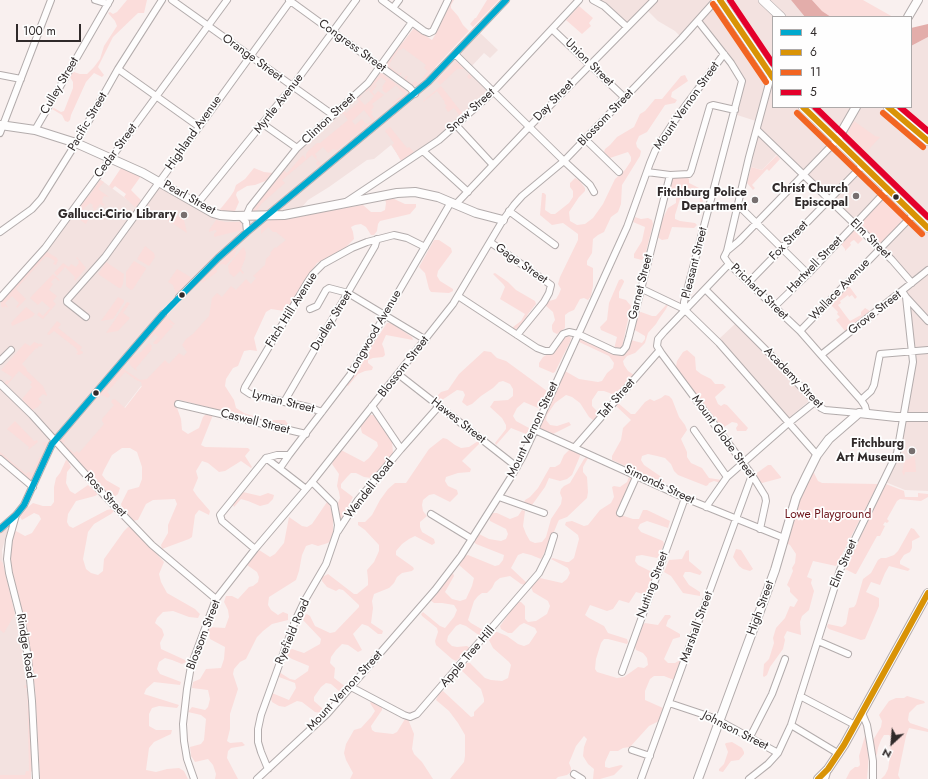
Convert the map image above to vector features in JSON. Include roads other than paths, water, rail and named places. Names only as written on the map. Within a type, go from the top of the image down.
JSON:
[{"type":"highway","points":[[720,0],[772,77]]},
{"type":"highway","points":[[763,0],[780,16]]},
{"type":"highway","points":[[804,108],[928,228]]},
{"type":"highway","points":[[889,108],[928,141]]},
{"type":"main road","points":[[910,14],[918,0]]},
{"type":"main road","points":[[837,140],[855,108]]},
{"type":"main road","name":"Pearl Street","points":[[1,127],[35,130],[76,143],[160,182],[213,213],[220,215],[266,216],[292,214],[346,202],[408,192],[429,194],[476,213],[503,220]]},
{"type":"main road","name":"Academy Street","points":[[863,413],[925,418]]},
{"type":"main road","name":"High Street","points":[[698,779],[775,570],[800,488],[815,453],[829,439],[863,413]]},
{"type":"main road","points":[[818,779],[828,769],[839,754],[928,594]]},
{"type":"street","points":[[1,127],[51,0]]},
{"type":"street","points":[[99,0],[109,2]]},
{"type":"street","name":"Pacific Street","points":[[0,232],[32,210],[51,185],[118,69],[162,0]]},
{"type":"street","name":"Orange Street","points":[[172,0],[332,115]]},
{"type":"street","name":"Cedar Street","points":[[0,298],[45,248],[227,0]]},
{"type":"street","name":"Congress Street","points":[[290,0],[410,88],[414,94]]},
{"type":"street","name":"Highland Avenue","points":[[86,317],[67,301],[105,257],[290,0]]},
{"type":"street","name":"Myrtle Avenue","points":[[198,204],[292,87],[356,0]]},
{"type":"street","points":[[382,0],[424,31],[429,33],[433,31],[448,0]]},
{"type":"street","points":[[393,8],[399,0]]},
{"type":"street","points":[[179,297],[218,258],[247,232],[433,77],[506,0]]},
{"type":"street","name":"Snow Street","points":[[346,202],[439,140],[493,92],[580,0]]},
{"type":"street","points":[[593,0],[604,6],[627,27]]},
{"type":"street","name":"Day Street","points":[[454,203],[468,192],[590,64],[654,0]]},
{"type":"street","name":"Blossom Street","points":[[194,779],[187,759],[184,741],[183,724],[187,689],[191,666],[216,599],[426,340],[458,296],[509,211],[522,196],[564,161],[585,140],[698,21],[716,0]]},
{"type":"street","name":"Culley Street","points":[[35,130],[109,2]]},
{"type":"street","name":"Pleasant Street","points":[[698,21],[742,78],[742,84],[684,302],[684,309],[716,341],[815,453]]},
{"type":"street","name":"Clinton Street","points":[[243,216],[297,148],[364,87],[412,22]]},
{"type":"street","name":"Union Street","points":[[552,29],[625,98]]},
{"type":"street","points":[[456,54],[564,161],[590,184],[594,192]]},
{"type":"street","name":"Mount Vernon Street","points":[[257,779],[327,714],[451,571],[472,539],[517,467],[535,430],[546,402],[627,227],[650,163],[666,133],[724,54]]},
{"type":"street","points":[[118,69],[198,126]]},
{"type":"street","points":[[0,76],[21,79]]},
{"type":"street","name":"Prichard Street","points":[[772,77],[749,157],[728,251],[724,257],[729,264],[800,331],[821,354],[861,400],[865,406],[863,413]]},
{"type":"street","points":[[647,172],[670,175],[686,174],[690,172],[710,106],[713,105],[735,110]]},
{"type":"street","points":[[263,124],[297,148]]},
{"type":"street","points":[[456,125],[494,165]]},
{"type":"street","name":"Elm Street","points":[[757,130],[880,248],[912,283]]},
{"type":"street","points":[[585,140],[619,172]]},
{"type":"street","points":[[728,251],[837,140]]},
{"type":"street","points":[[423,151],[468,192]]},
{"type":"street","name":"Fox Street","points":[[749,282],[862,165]]},
{"type":"street","name":"Garnet Street","points":[[578,334],[614,351],[623,351],[629,337],[640,288],[670,175]]},
{"type":"street","name":"Hartwell Street","points":[[774,307],[808,274],[888,189]]},
{"type":"street","points":[[287,199],[285,204],[286,210],[292,214]]},
{"type":"street","name":"Longwood Avenue","points":[[280,468],[350,375],[425,247],[454,203]]},
{"type":"street","points":[[738,205],[808,274]]},
{"type":"street","points":[[509,211],[555,245]]},
{"type":"street","name":"Wallace Avenue","points":[[800,331],[914,214]]},
{"type":"street","points":[[243,216],[246,222],[247,232]]},
{"type":"street","name":"Fitch Hill Avenue","points":[[244,390],[313,274],[323,264],[352,248],[377,239],[394,235],[407,238],[425,247]]},
{"type":"street","name":"Dudley Street","points":[[284,402],[375,246],[377,239]]},
{"type":"street","name":"Gage Street","points":[[490,242],[552,287],[544,302],[517,335]]},
{"type":"street","points":[[659,351],[657,346],[658,338],[684,309],[729,264]]},
{"type":"street","name":"Grove Street","points":[[821,354],[928,270]]},
{"type":"street","points":[[310,309],[317,306],[326,290],[329,288],[348,293],[426,340]]},
{"type":"street","points":[[640,288],[684,309]]},
{"type":"street","name":"Academy Street","points":[[705,289],[774,358],[815,402],[825,410],[863,413]]},
{"type":"street","name":"Elm Street","points":[[748,779],[765,767],[778,753],[791,725],[840,570],[897,453],[913,362],[906,297],[902,291]]},
{"type":"street","points":[[458,296],[537,348],[551,351],[564,334],[569,332],[578,334]]},
{"type":"street","points":[[906,297],[928,322]]},
{"type":"street","points":[[0,529],[16,515],[24,505],[50,448],[55,441],[163,314]]},
{"type":"street","points":[[0,361],[11,350]]},
{"type":"street","points":[[861,400],[871,391],[874,385],[880,354],[928,350]]},
{"type":"street","name":"Taft Street","points":[[575,447],[659,351]]},
{"type":"street","name":"Mount Globe Street","points":[[659,351],[752,475],[765,496],[766,501],[760,530]]},
{"type":"street","name":"Hawes Street","points":[[398,374],[517,467]]},
{"type":"street","name":"Ross Street","points":[[0,384],[18,401],[152,545],[216,599]]},
{"type":"street","name":"Lyman Street","points":[[244,390],[250,394],[308,407],[322,412]]},
{"type":"street","points":[[706,507],[727,477],[815,402]]},
{"type":"street","name":"Caswell Street","points":[[178,404],[306,434]]},
{"type":"street","name":"Wendell Road","points":[[337,532],[358,500],[402,449],[372,406]]},
{"type":"street","points":[[402,449],[439,406]]},
{"type":"street","name":"Simonds Street","points":[[535,430],[685,498],[760,530],[784,538]]},
{"type":"street","points":[[694,430],[727,477]]},
{"type":"street","points":[[255,549],[222,521],[220,515],[266,458],[271,456],[289,455]]},
{"type":"street","points":[[266,458],[306,489]]},
{"type":"street","points":[[0,459],[33,487]]},
{"type":"street","points":[[620,513],[637,475]]},
{"type":"street","name":"Marshall Street","points":[[641,779],[752,475]]},
{"type":"street","name":"Ryefield Road","points":[[268,769],[260,752],[258,742],[258,729],[261,715],[297,616],[326,564],[337,532],[338,525],[334,504],[312,482]]},
{"type":"street","points":[[499,497],[544,513]]},
{"type":"street","name":"Nutting Street","points":[[622,672],[685,498]]},
{"type":"street","points":[[430,514],[472,539]]},
{"type":"street","name":"Rindge Road","points":[[16,515],[9,540],[7,559],[9,573],[23,628],[28,658],[36,779]]},
{"type":"street","name":"Apple Tree Hill","points":[[351,687],[404,715],[410,716],[417,714],[539,573],[548,556],[554,536]]},
{"type":"street","points":[[818,641],[848,654]]},
{"type":"street","points":[[750,737],[772,694],[785,659]]},
{"type":"street","points":[[800,696],[855,725]]},
{"type":"street","name":"Johnson Street","points":[[669,702],[719,721],[778,753]]},
{"type":"street","points":[[862,713],[867,725],[870,742],[873,761],[873,779]]},
{"type":"street","points":[[791,725],[839,754]]},
{"type":"street","points":[[632,750],[650,756]]},
{"type":"street","points":[[825,779],[828,769]]},
{"type":"street","points":[[574,774],[582,779]]},
{"type":"tunnel","points":[[163,314],[179,297]]},
{"type":"place","name":"Christ Church Episcopal","points":[[856,196]]},
{"type":"place","name":"Fitchburg Police Department","points":[[755,200]]},
{"type":"place","name":"Gallucci-Cirio Library","points":[[184,215]]},
{"type":"place","name":"Fitchburg Art Museum","points":[[912,451]]},
{"type":"park label","name":"Lowe Playground","points":[[828,515]]}]
